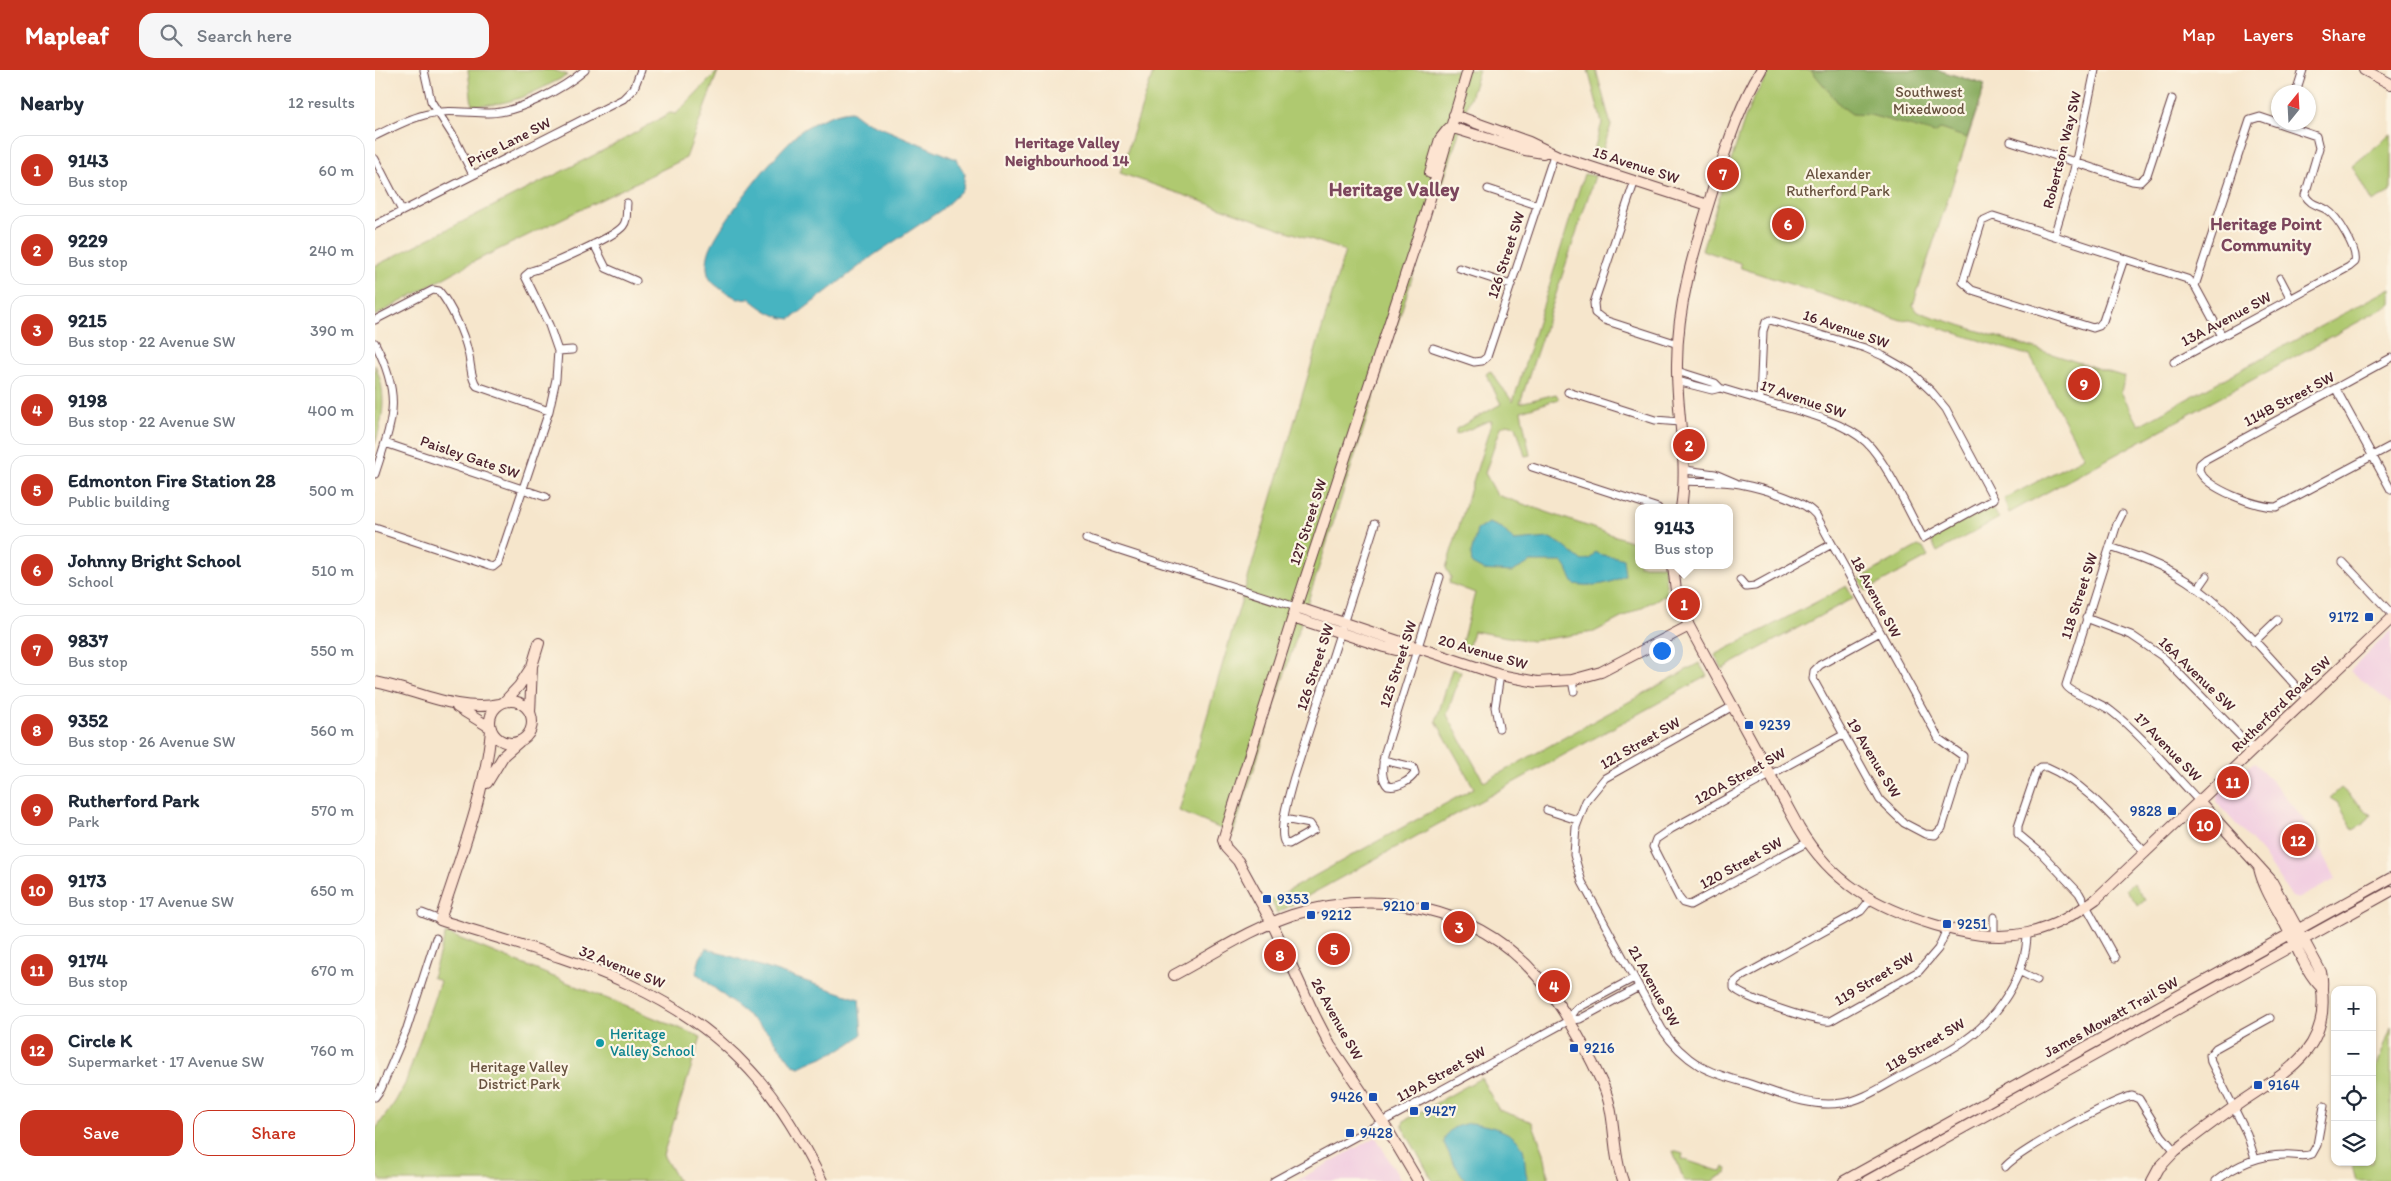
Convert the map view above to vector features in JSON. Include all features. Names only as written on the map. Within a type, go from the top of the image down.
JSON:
[{"type":"street","points":[[424,70],[428,93],[437,112],[455,139],[473,175]]},
{"type":"street","points":[[375,136],[408,120],[437,112],[491,113],[515,109],[565,83],[585,70]]},
{"type":"street","name":"Price Lane SW","points":[[375,224],[627,97],[637,82],[641,70]]},
{"type":"street","name":"127 Street SW","points":[[1223,840],[1294,612],[1425,215],[1424,198],[1437,147],[1450,127],[1469,70]]},
{"type":"street","points":[[1682,504],[1685,470],[1677,376],[1678,344],[1688,275],[1708,205],[1739,112],[1761,70]]},
{"type":"street","name":"Robertson Way SW","points":[[2054,236],[2076,162],[2095,70]]},
{"type":"street","points":[[2298,85],[2303,70]]},
{"type":"street","points":[[2364,70],[2391,84]]},
{"type":"street","points":[[2011,141],[2132,181],[2143,181],[2148,171],[2171,99]]},
{"type":"street","name":"15 Avenue SW","points":[[1454,115],[1529,142],[1554,154],[1708,205]]},
{"type":"street","points":[[2195,286],[2247,125],[2252,118],[2260,117],[2271,120]]},
{"type":"street","name":"15 Avenue SW","points":[[1450,127],[1525,150],[1554,154]]},
{"type":"street","name":"13A Avenue SW","points":[[2174,362],[2349,267],[2356,260],[2354,251],[2336,218],[2327,210],[2310,202],[2305,195],[2319,148],[2318,138],[2302,130]]},
{"type":"street","name":"126 Street SW","points":[[1433,348],[1481,362],[1488,353],[1554,154]]},
{"type":"street","points":[[375,159],[401,211]]},
{"type":"street","points":[[1635,180],[1594,310],[1600,318],[1678,344]]},
{"type":"street","points":[[1488,189],[1537,205]]},
{"type":"street","points":[[375,528],[493,567],[498,563],[549,411],[556,379],[558,351],[549,324],[525,276],[531,271],[594,244],[622,228],[626,220],[627,203]]},
{"type":"street","points":[[2124,259],[2103,322],[2096,328],[2088,328],[1971,290],[1965,286],[1964,275],[1983,219],[1993,216],[2183,278],[2195,286],[2222,336]]},
{"type":"street","points":[[594,244],[606,268],[635,280]]},
{"type":"street","points":[[1459,268],[1511,285]]},
{"type":"street","name":"13A Avenue SW","points":[[2279,278],[2291,299]]},
{"type":"street","points":[[375,320],[433,290],[439,291],[460,329],[472,366],[473,382],[477,386],[549,411]]},
{"type":"street","name":"16 Avenue SW","points":[[1760,400],[1762,340],[1766,322],[1777,320],[1865,348],[1911,372],[1932,392],[1945,409],[1994,500],[1923,538]]},
{"type":"street","points":[[375,343],[388,370],[393,389],[394,409],[375,474]]},
{"type":"street","points":[[558,351],[572,350]]},
{"type":"street","name":"114B Street SW","points":[[2373,456],[2282,506],[2269,507],[2216,488],[2200,473],[2201,464],[2391,358]]},
{"type":"street","name":"17 Avenue SW","points":[[1677,376],[1715,383],[1720,388],[1837,425],[1866,442],[1879,458],[1923,538]]},
{"type":"street","points":[[2336,389],[2391,490]]},
{"type":"street","points":[[1568,392],[1655,420],[1681,422]]},
{"type":"street","name":"Paisley Gate SW","points":[[385,443],[546,497]]},
{"type":"street","points":[[2373,456],[2391,446]]},
{"type":"street","points":[[1532,467],[1646,504]]},
{"type":"street","name":"18 Avenue SW","points":[[1685,470],[1715,474],[1738,484],[1797,502],[1809,508],[1816,515],[1939,739],[1963,756],[1942,828],[1933,836]]},
{"type":"street","name":"18 Avenue SW","points":[[1685,482],[1738,484]]},
{"type":"street","name":"118 Street SW","points":[[2067,687],[2066,680],[2122,514]]},
{"type":"street","name":"126 Street SW","points":[[1284,819],[1310,824],[1314,830],[1289,844],[1285,844],[1282,838],[1284,819],[1294,777],[1375,524]]},
{"type":"street","points":[[1086,539],[1294,612]]},
{"type":"street","points":[[1740,580],[1746,587],[1755,586],[1832,544]]},
{"type":"street","points":[[2110,547],[2157,564],[2198,589],[2254,642],[2308,699]]},
{"type":"street","points":[[2343,562],[2391,613]]},
{"type":"street","name":"Rutherford Road SW","points":[[1673,569],[1676,590],[1689,626],[1808,842],[1835,874],[1871,900],[1898,913],[1947,929],[1977,935],[1994,936],[2027,933],[2061,922],[2087,905],[2146,853],[2391,619]]},
{"type":"street","points":[[2198,589],[2207,576]]},
{"type":"street","name":"125 Street SW","points":[[1383,760],[1415,768],[1415,773],[1402,784],[1393,787],[1388,786],[1383,780],[1383,760],[1386,745],[1440,577]]},
{"type":"street","name":"20 Avenue SW","points":[[1294,612],[1342,628],[1392,649],[1417,649],[1500,675],[1537,682],[1571,680],[1615,666],[1689,626]]},
{"type":"street","name":"16A Avenue SW","points":[[2086,618],[2127,633],[2163,656],[2254,750]]},
{"type":"street","points":[[2254,642],[2277,620]]},
{"type":"street","name":"19 Avenue SW","points":[[1880,632],[1820,666],[1813,673],[1814,682],[1875,792],[1885,806],[1904,823],[1933,836]]},
{"type":"street","points":[[481,794],[504,755],[531,730],[532,666],[539,643]]},
{"type":"street","points":[[440,920],[481,794],[487,764],[491,729],[490,717],[519,686],[532,666]]},
{"type":"street","points":[[1499,728],[1495,707],[1500,675]]},
{"type":"street","points":[[375,677],[393,685],[452,704],[475,707],[519,702],[530,712]]},
{"type":"street","points":[[1571,680],[1574,691]]},
{"type":"street","points":[[375,682],[393,685]]},
{"type":"street","name":"17 Avenue SW","points":[[2067,687],[2072,692],[2097,701],[2116,714],[2258,865],[2262,880],[2295,932],[2317,983],[2322,988],[2322,1020],[2317,1036],[2308,1050],[2291,1068],[2233,1108]]},
{"type":"street","points":[[452,704],[491,729],[495,736],[506,742],[519,742]]},
{"type":"street","name":"121 Street SW","points":[[1577,820],[1593,790],[1611,773],[1733,706]]},
{"type":"street","name":"120A Street SW","points":[[1687,905],[1679,898],[1654,852],[1653,844],[1656,839],[1843,735]]},
{"type":"street","points":[[2115,958],[2087,905],[2073,886],[2041,853],[2019,836],[2018,826],[2035,773],[2041,767],[2054,770],[2087,793],[2146,853]]},
{"type":"street","points":[[1547,810],[1577,820]]},
{"type":"street","name":"21 Avenue SW","points":[[1577,820],[1573,846],[1579,876],[1665,1034],[1690,1059],[1716,1074],[1797,1100],[1819,1104]]},
{"type":"street","name":"26 Avenue SW","points":[[1223,840],[1226,848],[1238,861],[1272,923],[1315,1016],[1331,1045],[1418,1181]]},
{"type":"street","name":"120 Street SW","points":[[1687,905],[1697,904],[1808,842]]},
{"type":"street","name":"James Mowatt Trail SW","points":[[1844,1181],[2391,878]]},
{"type":"street","name":"James Mowatt Trail SW","points":[[1867,1181],[2391,891]]},
{"type":"street","name":"119 Street SW","points":[[1871,900],[1861,911],[1741,977],[1733,986],[1735,990],[1744,996],[1825,1022],[1919,971],[1933,956],[1947,929]]},
{"type":"street","points":[[1174,975],[1272,923],[1319,908],[1361,903],[1404,904],[1444,914],[1481,930],[1519,958],[1548,990],[1568,1020],[1603,1085],[1609,1100],[1618,1162],[1623,1181]]},
{"type":"street","name":"32 Avenue SW","points":[[422,913],[605,974],[651,993],[684,1013],[724,1044],[757,1078],[781,1110],[822,1181]]},
{"type":"street","points":[[1994,917],[1994,936]]},
{"type":"street","name":"118 Street SW","points":[[1819,1104],[1842,1103],[1861,1098],[1963,1041],[1995,1011],[2019,971],[2027,947],[2027,933]]},
{"type":"street","points":[[375,1097],[381,1089],[407,1028],[436,938]]},
{"type":"street","points":[[2019,971],[2037,980]]},
{"type":"street","name":"119A Street SW","points":[[1274,1181],[1568,1020],[1576,1010],[1634,978]]},
{"type":"street","name":"119A Street SW","points":[[1568,1020],[1580,1019],[1639,987]]},
{"type":"street","points":[[2255,1159],[2247,1134],[2211,1062],[2211,1052],[2270,1018]]},
{"type":"street","points":[[2005,1167],[2020,1154],[2111,1104],[2131,1096],[2139,1099],[2162,1136],[2175,1150]]},
{"type":"street","points":[[2216,1181],[2231,1170],[2255,1159],[2276,1155],[2312,1154],[2316,1149],[2324,1106]]},
{"type":"street","points":[[2152,1181],[2159,1168],[2175,1150],[2233,1108]]},
{"type":"shaded area","points":[[2391,630],[2391,704],[2350,671]]},
{"type":"shaded area","points":[[2254,762],[2275,784],[2311,829],[2336,879],[2298,899],[2292,897],[2263,854],[2216,802],[2218,793]]},
{"type":"shaded area","points":[[1376,1137],[1401,1181],[1296,1181]]},
{"type":"green space","points":[[468,70],[553,70],[568,75],[533,93],[511,101],[472,105]]},
{"type":"green space","points":[[1154,70],[1479,70],[1233,834],[1179,811],[1345,251],[1120,173]]},
{"type":"green space","points":[[1588,70],[1596,70],[1611,125],[1600,159],[1592,156],[1602,123]]},
{"type":"green space","name":"Alexander Rutherford Park","points":[[1771,70],[1938,70],[1985,85],[1913,305],[1918,312],[2125,377],[2121,392],[2139,425],[2391,288],[2391,304],[2009,513],[2004,499],[2084,457],[2030,356],[1910,319],[1901,320],[1741,268],[1740,263],[1702,250],[1745,118],[1753,99]]},
{"type":"green space","name":"Southwest Mixedwood","points":[[1811,70],[1938,70],[1985,85],[1967,138],[1940,129],[1935,133],[1870,115],[1852,114],[1841,106]]},
{"type":"green space","points":[[718,71],[686,158],[471,263],[375,316],[375,266],[612,146],[670,113],[676,114]]},
{"type":"green space","points":[[2391,134],[2391,192],[2372,202],[2352,166]]},
{"type":"green space","points":[[1584,174],[1595,176],[1520,403],[1556,394],[1559,399],[1521,411],[1530,455],[1525,456],[1516,426],[1507,424],[1501,427],[1485,473],[1497,495],[1635,543],[1635,569],[1664,569],[1667,594],[1594,632],[1532,641],[1473,631],[1467,653],[1460,650],[1475,593],[1449,583],[1451,577],[1446,568],[1492,421],[1456,435],[1456,429],[1501,404],[1486,374],[1490,371],[1513,402]]},
{"type":"green space","points":[[375,365],[383,394],[383,404],[375,444]]},
{"type":"green space","points":[[1984,508],[1991,508],[1999,518],[1937,552],[1932,542],[1935,536]]},
{"type":"green space","points":[[1918,546],[1923,548],[1928,557],[1866,591],[1859,579]]},
{"type":"green space","points":[[1847,586],[1853,598],[1722,669],[1715,655]]},
{"type":"green space","points":[[1699,663],[1707,676],[1277,913],[1271,900],[1474,788],[1436,721],[1452,669],[1461,672],[1447,715],[1484,782]]},
{"type":"green space","points":[[2341,788],[2371,815],[2364,824],[2353,830],[2338,803],[2330,798]]},
{"type":"green space","points":[[2133,883],[2145,900],[2138,906],[2126,889]]},
{"type":"green space","name":"Heritage Valley District Park","points":[[446,933],[701,1037],[663,1155],[678,1181],[381,1181],[375,1172],[375,1130],[405,1084],[440,981],[432,977]]},
{"type":"green space","points":[[2391,1027],[2391,1181],[2356,1181],[2352,1166],[2376,1166],[2376,1069]]},
{"type":"green space","points":[[1481,1078],[1499,1110],[1532,1122],[1544,1153],[1549,1181],[1433,1181],[1402,1126],[1404,1121]]},
{"type":"green space","points":[[1673,1151],[1683,1154],[1682,1159],[1722,1172],[1724,1167],[1728,1169],[1727,1173],[1712,1181],[1684,1181]]},
{"type":"water","points":[[851,111],[863,120],[956,159],[965,174],[963,189],[941,210],[874,255],[791,319],[774,315],[749,298],[738,299],[719,288],[708,276],[708,256],[716,237],[738,203],[767,166],[795,136],[816,122],[839,113]]},
{"type":"water","points":[[1489,523],[1502,528],[1514,541],[1550,538],[1561,544],[1582,561],[1591,558],[1595,552],[1623,559],[1625,575],[1607,583],[1587,585],[1574,584],[1562,562],[1531,562],[1512,572],[1483,570],[1472,564],[1471,554],[1477,530]]},
{"type":"water","points":[[706,948],[859,999],[862,1034],[856,1040],[833,1053],[800,1067],[793,1065],[769,1033],[696,973],[700,958]]},
{"type":"water","points":[[1471,1123],[1485,1125],[1508,1133],[1519,1143],[1524,1153],[1528,1181],[1466,1181],[1453,1162],[1444,1143],[1447,1134],[1453,1128]]},
{"type":"place","name":"9837","points":[[1723,174]]},
{"type":"place","name":"Johnny Bright School","points":[[1788,224]]},
{"type":"place","name":"Rutherford Park","points":[[2084,384]]},
{"type":"place","name":"9229","points":[[1689,445]]},
{"type":"place","name":"9143","points":[[1684,604]]},
{"type":"place","name":"9172","points":[[2369,617]]},
{"type":"place","name":"9239","points":[[1749,725]]},
{"type":"place","name":"9174","points":[[2233,782]]},
{"type":"place","name":"9828","points":[[2172,811]]},
{"type":"place","name":"9173","points":[[2205,825]]},
{"type":"place","name":"Circle K","points":[[2298,840]]},
{"type":"place","name":"9353","points":[[1267,899]]},
{"type":"place","name":"9210","points":[[1425,906]]},
{"type":"place","name":"9212","points":[[1311,915]]},
{"type":"place","name":"9251","points":[[1947,924]]},
{"type":"place","name":"9215","points":[[1459,927]]},
{"type":"place","name":"Edmonton Fire Station 28","points":[[1334,949]]},
{"type":"place","name":"9352","points":[[1280,955]]},
{"type":"place","name":"9198","points":[[1554,986]]},
{"type":"place","name":"Heritage Valley School","points":[[600,1043]]},
{"type":"place","name":"9216","points":[[1574,1048]]},
{"type":"place","name":"9164","points":[[2258,1085]]},
{"type":"place","name":"9426","points":[[1373,1097]]},
{"type":"place","name":"9427","points":[[1414,1111]]},
{"type":"place","name":"9428","points":[[1350,1133]]},
{"type":"district","name":"Heritage Valley Neighbourhood 14","points":[[1067,151]]},
{"type":"district","name":"Heritage Valley","points":[[1394,189]]},
{"type":"district","name":"Heritage Point Community","points":[[2266,234]]}]
